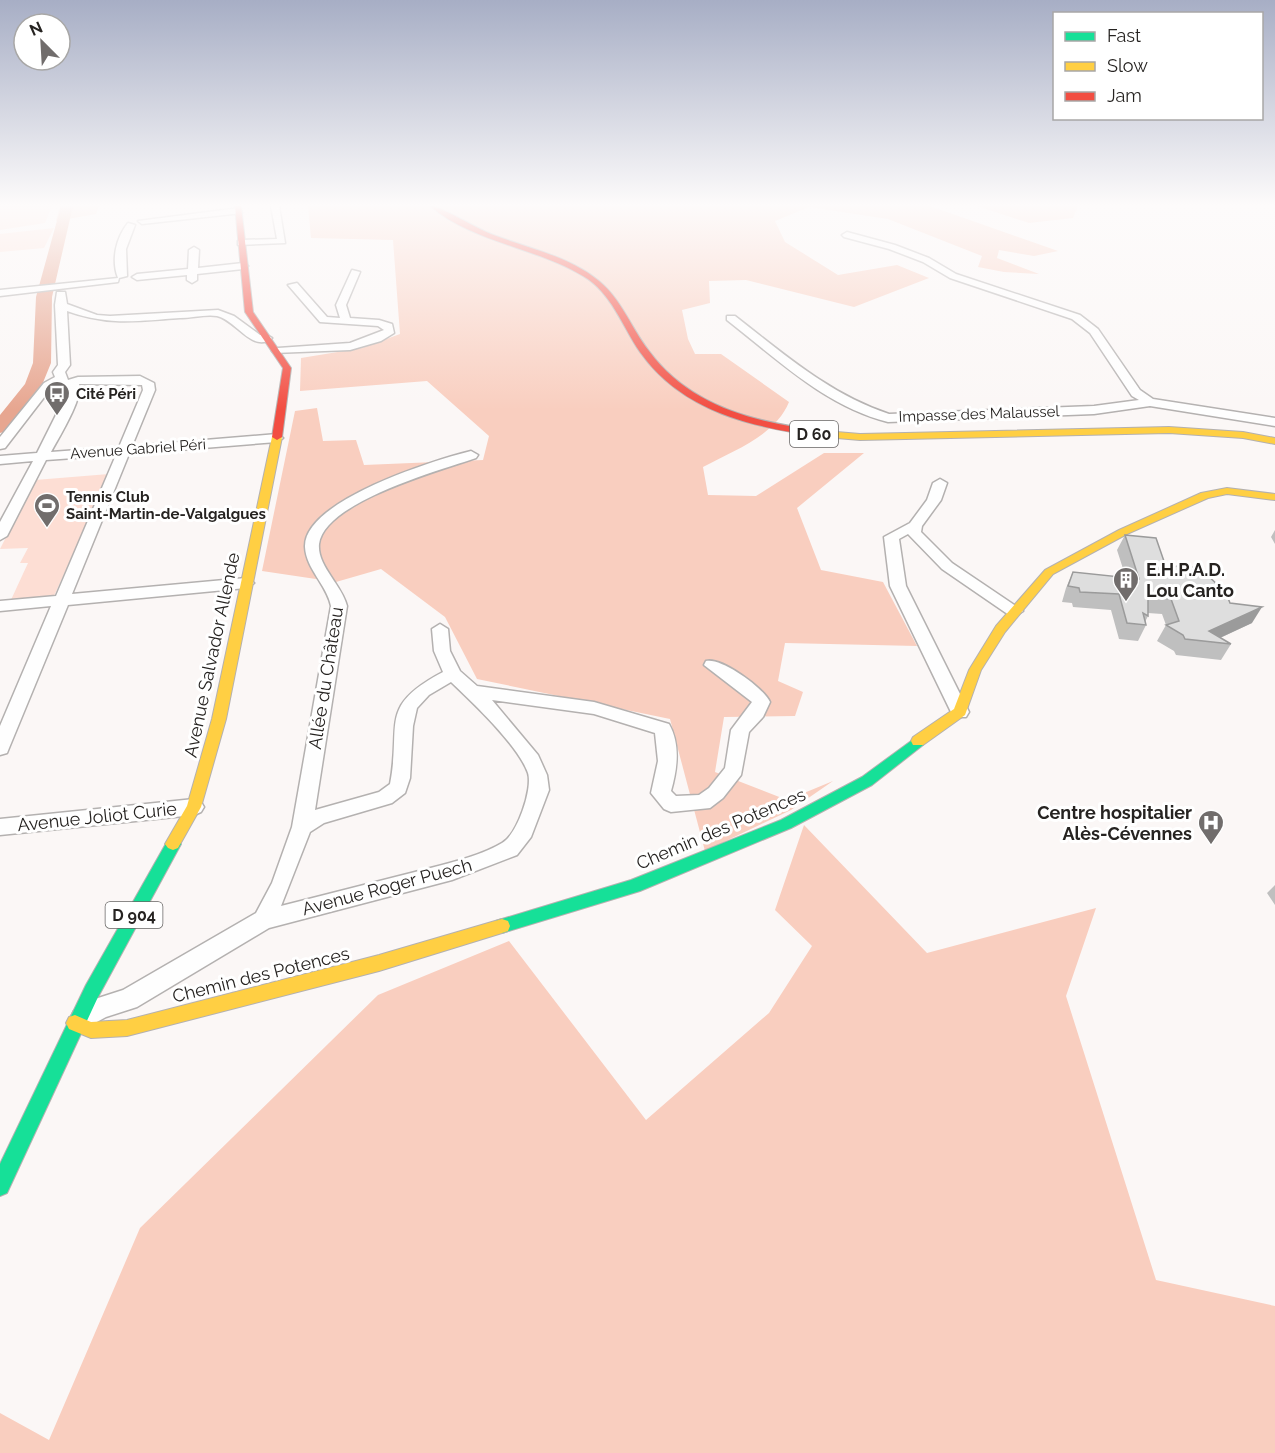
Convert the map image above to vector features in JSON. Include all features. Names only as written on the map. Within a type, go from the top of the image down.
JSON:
[{"type":"main road","name":"Avenue Salvador Allende","points":[[75,1023],[194,807],[219,718],[277,438],[287,368],[278,351],[249,312],[244,274]]},
{"type":"main road","name":"D 60","points":[[584,274],[611,296],[652,364],[675,386],[707,405],[737,416],[813,434],[860,437],[1169,429],[1243,435],[1275,441]]},
{"type":"main road","points":[[960,711],[975,670],[1015,611],[1049,572],[1183,503],[1227,490],[1275,497]]},
{"type":"main road","name":"Chemin des Potences","points":[[75,1023],[91,1030],[127,1028],[379,963],[634,886],[771,831],[867,781],[897,756],[960,711]]},
{"type":"main road","name":"D 904","points":[[0,1186],[75,1023]]},
{"type":"street","points":[[119,274],[119,278]]},
{"type":"street","points":[[0,293],[119,278],[125,283],[137,278],[203,274]]},
{"type":"street","points":[[346,321],[341,305],[354,274]]},
{"type":"street","points":[[949,274],[1076,317],[1094,331],[1137,393],[1150,402]]},
{"type":"street","points":[[278,351],[317,351],[357,346],[390,331],[388,326],[379,323],[324,320],[293,285]]},
{"type":"street","points":[[59,286],[64,365],[59,372],[70,383]]},
{"type":"street","points":[[60,305],[96,318],[110,319],[218,313],[230,318],[258,339],[267,338]]},
{"type":"street","name":"Impasse des Malaussel","points":[[731,318],[812,381],[862,411],[888,418],[1094,410],[1150,402],[1275,422]]},
{"type":"street","points":[[0,445],[43,393],[70,383],[140,380],[148,383],[149,390],[126,450],[0,748]]},
{"type":"street","points":[[0,536],[41,456],[70,383]]},
{"type":"street","name":"Avenue Gabriel Péri","points":[[0,460],[277,438]]},
{"type":"street","name":"Allée du Château","points":[[302,827],[339,606],[338,594],[317,567],[312,542],[316,532],[335,513],[364,496],[471,455]]},
{"type":"street","points":[[940,483],[934,501],[915,526],[914,532],[921,542],[942,561],[976,587],[1015,611]]},
{"type":"street","points":[[915,526],[891,537],[898,586],[960,711]]},
{"type":"street","points":[[0,606],[246,583]]},
{"type":"street","points":[[264,920],[282,883],[302,827],[312,819],[385,798],[395,792],[400,785],[404,723],[411,701],[420,691],[453,674],[442,651],[440,629]]},
{"type":"street","points":[[473,692],[639,718],[663,729],[667,740],[668,770],[661,793],[671,804],[703,803],[716,793],[734,770],[740,730],[757,712],[761,702],[758,694],[712,665]]},
{"type":"street","name":"Avenue Roger Puech","points":[[75,1023],[100,1008],[129,999],[166,975],[264,920],[452,871],[510,849],[521,837],[539,790],[538,775],[531,760],[473,692],[453,674]]},
{"type":"street","name":"Avenue Joliot Curie","points":[[0,827],[194,807]]},
{"type":"shaded area","points":[[396,274],[919,274],[929,278],[854,307],[746,280],[709,281],[710,303],[682,310],[688,339],[695,354],[721,354],[789,402],[783,414],[764,433],[703,467],[708,495],[756,496],[824,453],[864,453],[797,508],[821,570],[883,582],[917,646],[785,643],[778,681],[803,692],[795,716],[724,717],[715,772],[787,800],[833,781],[791,810],[705,851],[670,719],[477,679],[445,617],[381,569],[336,582],[262,571],[295,411],[317,408],[323,441],[356,440],[364,465],[483,460],[489,436],[427,381],[300,391],[301,358],[362,348],[400,334]]},
{"type":"shaded area","name":"Tennis Club Saint-Martin-de-Valgalgues","points":[[109,474],[54,596],[10,602],[28,563],[20,563],[28,548],[0,549],[35,480]]},
{"type":"shaded area","points":[[804,825],[927,953],[1096,908],[1066,996],[1156,1280],[1275,1306],[1275,1453],[0,1453],[0,1413],[49,1440],[140,1228],[378,995],[509,941],[646,1120],[769,1013],[812,946],[775,910]]},
{"type":"building","points":[[1125,535],[1156,538],[1167,570],[1177,566],[1200,568],[1226,593],[1230,603],[1262,607],[1209,631],[1231,644],[1185,639],[1183,635],[1166,625],[1179,621],[1171,599],[1148,596],[1148,616],[1143,613],[1146,625],[1127,623],[1119,594],[1080,592],[1079,588],[1068,586],[1073,572],[1139,579]]},
{"type":"waterway","points":[[0,427],[33,385],[42,363],[44,297],[50,274]]},
{"type":"traffic: fast","points":[[502,926],[634,886],[786,824],[867,781],[918,741]]},
{"type":"traffic: fast","points":[[0,1186],[92,991],[173,844]]},
{"type":"traffic: slow","points":[[825,434],[860,437],[1169,430],[1243,435],[1275,441]]},
{"type":"traffic: slow","points":[[173,844],[194,807],[219,719],[277,437]]},
{"type":"traffic: slow","points":[[918,741],[960,712],[975,670],[1000,629],[1049,572],[1123,532],[1205,495],[1227,491],[1275,497]]},
{"type":"traffic: slow","points":[[75,1023],[91,1030],[127,1028],[379,963],[502,926]]},
{"type":"traffic: jam","points":[[245,274],[249,312],[287,368],[277,437]]},
{"type":"traffic: jam","points":[[585,274],[606,291],[644,351],[660,372],[679,388],[701,402],[749,420],[774,427],[825,434]]},
{"type":"place","name":"Cité Péri","points":[[57,417]]},
{"type":"place","name":"Tennis Club Saint-Martin-de-Valgalgues","points":[[47,529]]},
{"type":"place","name":"E.H.P.A.D. Lou Canto","points":[[1126,603]]},
{"type":"place","name":"Centre hospitalier Alès-Cévennes","points":[[1211,846]]}]
